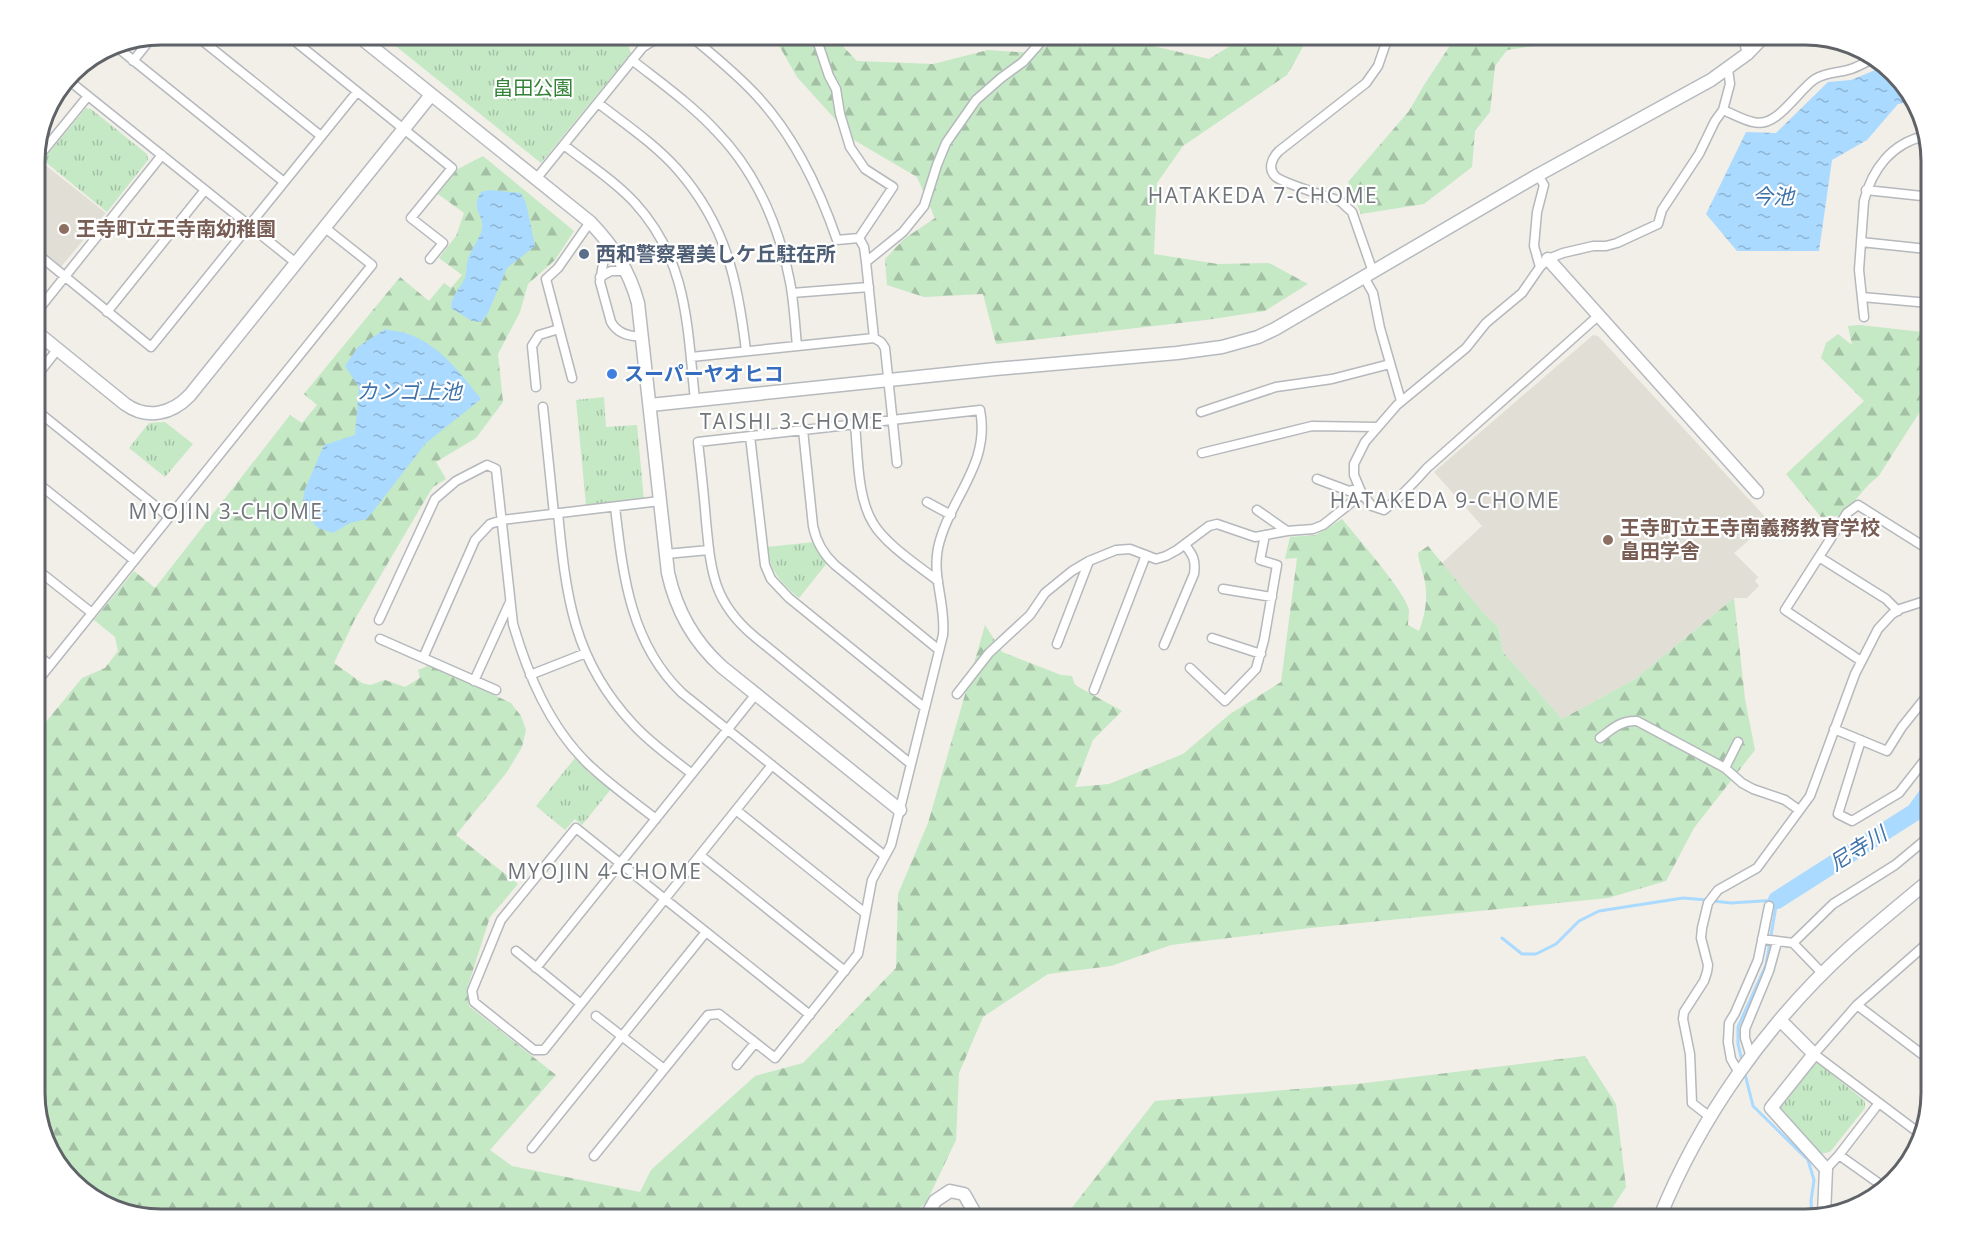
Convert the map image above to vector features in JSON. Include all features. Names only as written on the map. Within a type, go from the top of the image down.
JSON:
[{"type":"street","points":[[208,45],[321,136]]},
{"type":"street","points":[[299,45],[452,168],[411,218],[443,243],[430,259]]},
{"type":"street","points":[[370,45],[590,222],[607,240],[622,262],[638,303],[666,554],[673,592],[692,632],[715,660],[900,810]]},
{"type":"street","points":[[536,179],[646,45]]},
{"type":"street","points":[[701,45],[742,81],[771,113],[804,162],[837,240],[859,238]]},
{"type":"street","points":[[819,45],[836,90],[840,114],[850,147],[865,169],[893,188],[859,238]]},
{"type":"street","points":[[866,262],[903,232],[924,206],[946,143],[976,100],[1023,62],[1038,45]]},
{"type":"street","points":[[1385,45],[1378,66],[1366,83],[1279,152],[1274,157],[1271,170],[1278,179],[1340,201],[1352,213],[1401,401]]},
{"type":"street","points":[[1745,45],[1748,54]]},
{"type":"street","points":[[650,405],[995,369],[1177,353],[1222,347],[1258,337],[1538,175],[1697,88],[1728,69],[1756,45]]},
{"type":"street","points":[[134,61],[145,46]]},
{"type":"street","points":[[122,52],[284,182]]},
{"type":"street","points":[[632,60],[717,131],[759,189],[769,210],[785,259],[792,293],[797,346]]},
{"type":"street","points":[[1723,110],[1754,123],[1771,121],[1817,78],[1831,72],[1854,68],[1865,63]]},
{"type":"street","points":[[1599,316],[1427,468],[1384,510],[1372,506],[1360,491],[1354,475],[1354,464],[1357,455],[1377,427],[1401,401],[1466,348],[1486,323],[1522,293],[1544,263],[1563,253],[1593,246],[1605,246],[1658,224],[1662,210],[1699,154],[1723,110],[1730,84],[1728,69]]},
{"type":"street","points":[[74,85],[296,263]]},
{"type":"street","points":[[45,261],[151,347],[357,92]]},
{"type":"street","points":[[45,340],[130,408],[150,414],[180,405],[431,94]]},
{"type":"street","points":[[46,148],[88,96]]},
{"type":"street","points":[[598,103],[663,155],[702,201],[723,243],[733,272],[739,294],[746,351]]},
{"type":"street","points":[[1863,316],[1859,270],[1866,190],[1877,169],[1895,150],[1918,138]]},
{"type":"street","points":[[564,145],[627,195],[656,230],[667,251],[680,281],[695,400]]},
{"type":"street","points":[[45,301],[162,155]]},
{"type":"street","points":[[1538,175],[1544,185],[1537,212],[1534,246],[1544,263],[1599,316],[1757,492]]},
{"type":"street","points":[[107,312],[205,190]]},
{"type":"street","points":[[1866,190],[1921,197]]},
{"type":"street","points":[[572,378],[546,279],[558,268],[590,222]]},
{"type":"street","points":[[45,671],[372,266],[324,228]]},
{"type":"street","points":[[859,238],[864,247],[874,338]]},
{"type":"street","points":[[607,240],[600,278],[607,309],[614,327],[632,337],[643,336]]},
{"type":"street","points":[[1861,242],[1921,248]]},
{"type":"street","points":[[600,278],[611,271],[626,271]]},
{"type":"street","points":[[792,293],[868,287]]},
{"type":"street","points":[[1862,297],[1921,302]]},
{"type":"street","points":[[536,387],[532,346],[539,335],[559,329]]},
{"type":"street","points":[[691,357],[874,338],[885,348],[897,463]]},
{"type":"street","points":[[45,365],[57,350]]},
{"type":"street","points":[[1201,412],[1276,387],[1332,379],[1390,364]]},
{"type":"street","points":[[543,407],[566,586],[574,622],[586,653],[623,714],[646,737],[692,774]]},
{"type":"street","points":[[594,1156],[708,1015],[719,1014],[775,1058],[858,954],[872,880],[891,845],[900,810],[939,650],[944,621],[938,581],[938,550],[951,515],[974,469],[983,431],[980,410],[698,442],[712,575],[727,606],[738,622],[755,638],[911,764]]},
{"type":"street","points":[[45,417],[169,517]]},
{"type":"street","points":[[855,424],[864,502],[873,525],[887,540],[938,581]]},
{"type":"street","points":[[1202,453],[1312,426],[1377,427]]},
{"type":"street","points":[[803,430],[813,526],[823,552],[835,565],[939,650]]},
{"type":"street","points":[[750,436],[762,555],[771,579],[789,598],[925,708]]},
{"type":"street","points":[[379,620],[430,507],[446,487],[487,465],[496,469],[510,602],[516,634],[531,675],[549,714],[580,756],[656,819]]},
{"type":"street","points":[[1317,479],[1349,491],[1360,491]]},
{"type":"street","points":[[45,488],[134,560]]},
{"type":"street","points":[[957,694],[988,653],[1030,615],[1050,588],[1089,561],[1116,549],[1130,549],[1156,559],[1166,556],[1209,526],[1217,524],[1255,537],[1313,529],[1323,525],[1360,491]]},
{"type":"street","points":[[423,658],[475,540],[490,524],[502,520],[660,501]]},
{"type":"street","points":[[927,502],[951,515]]},
{"type":"street","points":[[1861,661],[1785,610],[1847,513],[1858,505],[1921,544]]},
{"type":"street","points":[[615,507],[625,586],[633,615],[645,644],[674,684],[885,856]]},
{"type":"street","points":[[1257,510],[1287,531]]},
{"type":"street","points":[[1190,668],[1225,701],[1256,669],[1261,654],[1277,565],[1260,560],[1265,535]]},
{"type":"street","points":[[1164,645],[1194,574],[1196,564],[1185,544]]},
{"type":"street","points":[[666,554],[709,550]]},
{"type":"street","points":[[1094,690],[1146,555]]},
{"type":"street","points":[[1818,557],[1886,599],[1898,611]]},
{"type":"street","points":[[1057,644],[1089,561]]},
{"type":"street","points":[[45,576],[92,613]]},
{"type":"street","points":[[1223,589],[1272,597]]},
{"type":"street","points":[[474,681],[510,602]]},
{"type":"street","points":[[1710,1117],[1692,1103],[1690,1054],[1683,1019],[1684,1012],[1704,981],[1707,972],[1708,965],[1701,938],[1709,900],[1718,890],[1757,868],[1799,810],[1814,787],[1861,661],[1878,629],[1898,611],[1921,604]]},
{"type":"street","points":[[1212,638],[1261,654]]},
{"type":"street","points":[[380,639],[496,690]]},
{"type":"street","points":[[531,675],[586,653]]},
{"type":"street","points":[[45,661],[50,665]]},
{"type":"street","points":[[536,968],[756,694]]},
{"type":"street","points":[[1834,729],[1887,751],[1921,703]]},
{"type":"street","points":[[1600,738],[1616,725],[1628,720],[1637,721],[1725,768],[1742,783],[1785,800],[1799,810]]},
{"type":"street","points":[[1861,740],[1838,814],[1852,821],[1899,793],[1921,766]]},
{"type":"street","points":[[1725,768],[1738,742]]},
{"type":"street","points":[[772,765],[665,899],[580,1004],[544,1050],[534,1050],[474,1002],[472,991],[501,920],[576,828],[620,864],[665,899],[810,1015]]},
{"type":"street","points":[[736,810],[865,913]]},
{"type":"street","points":[[1793,943],[1833,904],[1895,865],[1921,844]]},
{"type":"street","points":[[700,855],[845,970]]},
{"type":"street","points":[[1664,1209],[1710,1117],[1739,1073],[1780,1020],[1848,949],[1921,888]]},
{"type":"street","points":[[1739,1073],[1731,1059],[1728,1042],[1729,1023],[1758,960],[1769,906]]},
{"type":"street","points":[[532,1148],[706,932]]},
{"type":"street","points":[[1762,939],[1793,943],[1823,974]]},
{"type":"street","points":[[1751,1057],[1745,1038],[1745,1029],[1769,971],[1777,942]]},
{"type":"street","points":[[1826,1169],[1771,1108],[1857,1005],[1921,950]]},
{"type":"street","points":[[516,951],[580,1004]]},
{"type":"street","points":[[1857,1005],[1921,1053]]},
{"type":"street","points":[[596,1016],[664,1070]]},
{"type":"street","points":[[1780,1020],[1814,1054],[1915,1130]]},
{"type":"street","points":[[737,1065],[755,1043]]},
{"type":"street","points":[[1824,1207],[1826,1169],[1879,1103]]},
{"type":"street","points":[[1839,1155],[1878,1182]]},
{"type":"street","points":[[931,1209],[935,1201],[950,1191],[964,1194],[972,1209]]},
{"type":"shaded area","name":"王寺町立王寺南幼稚園","points":[[45,165],[106,213],[60,268],[45,254]]},
{"type":"shaded area","name":"王寺町立王寺南義務教育学校 畠田学舎","points":[[1593,335],[1598,336],[1770,522],[1734,553],[1758,577],[1755,581],[1759,586],[1747,598],[1734,598],[1635,679],[1562,719],[1503,652],[1498,627],[1442,563],[1482,526],[1434,472]]},
{"type":"green space","name":"畠田公園","points":[[394,45],[628,45],[631,53],[541,163]]},
{"type":"green space","points":[[779,45],[842,45],[857,61],[933,64],[988,50],[1035,53],[1049,45],[1149,45],[1209,59],[1232,45],[1301,45],[1303,47],[1287,75],[1183,146],[1157,183],[1154,254],[1218,264],[1269,263],[1308,284],[1265,311],[996,344],[983,294],[924,297],[887,285],[885,259],[904,239],[935,218],[917,177],[854,140],[797,77]]},
{"type":"green space","points":[[1450,45],[1540,45],[1507,50],[1495,66],[1490,112],[1475,131],[1472,167],[1424,204],[1361,214],[1348,182],[1409,111]]},
{"type":"green space","points":[[86,108],[91,109],[147,154],[148,160],[107,212],[45,162],[45,158]]},
{"type":"green space","points":[[483,156],[574,231],[555,260],[528,284],[520,312],[498,354],[503,402],[476,438],[436,462],[446,479],[433,487],[425,500],[355,619],[334,663],[362,683],[370,685],[385,680],[405,687],[420,678],[418,670],[430,665],[511,703],[521,716],[526,730],[522,747],[507,772],[456,835],[518,884],[490,917],[467,989],[469,1006],[556,1075],[490,1150],[512,1166],[640,1192],[651,1170],[755,1076],[803,1063],[896,968],[898,894],[928,823],[985,625],[1002,652],[1061,675],[1072,676],[1075,685],[1122,711],[1093,740],[1075,787],[1109,784],[1183,754],[1230,714],[1281,682],[1297,558],[1285,559],[1290,537],[1316,535],[1342,519],[1400,591],[1409,610],[1408,625],[1419,631],[1426,595],[1418,553],[1428,546],[1498,627],[1503,652],[1562,719],[1635,679],[1734,598],[1745,699],[1755,750],[1694,828],[1666,881],[1608,898],[1310,928],[1171,945],[1111,966],[1048,974],[983,1017],[959,1073],[956,1140],[926,1203],[918,1209],[154,1209],[124,1203],[110,1197],[91,1185],[69,1163],[54,1137],[46,1108],[45,723],[82,678],[105,668],[118,651],[115,637],[94,620],[134,571],[155,588],[290,415],[302,423],[317,405],[304,394],[400,277],[429,301],[444,283],[451,288],[462,275],[439,258],[456,236],[464,213],[438,194],[458,169]]},
{"type":"green space","points":[[1860,325],[1921,332],[1921,410],[1878,477],[1840,516],[1821,517],[1786,474],[1864,401],[1821,358],[1826,343],[1838,334],[1852,345],[1848,326]]},
{"type":"green space","points":[[604,397],[606,427],[637,425],[644,501],[586,505],[576,400]]},
{"type":"green space","points":[[165,422],[193,444],[165,477],[129,448],[149,423]]},
{"type":"green space","points":[[814,542],[827,563],[799,598],[777,576],[767,547]]},
{"type":"green space","points":[[575,758],[590,774],[611,789],[582,825],[575,819],[565,830],[536,806]]},
{"type":"green space","points":[[1585,1056],[1616,1104],[1626,1187],[1612,1209],[1071,1209],[1155,1101],[1357,1084]]},
{"type":"green space","points":[[1817,1062],[1865,1101],[1865,1108],[1830,1152],[1820,1154],[1781,1112],[1781,1103],[1810,1063]]},
{"type":"water","name":"今池","points":[[1876,70],[1892,85],[1905,103],[1898,104],[1867,140],[1832,160],[1819,251],[1737,251],[1706,214],[1746,132],[1776,133],[1828,82],[1851,80]]},
{"type":"water","points":[[489,190],[521,193],[526,203],[535,246],[507,268],[488,313],[481,322],[472,321],[451,308],[451,303],[465,278],[467,261],[481,233],[482,221],[477,209],[478,199],[481,192]]},
{"type":"water","name":"カンゴ上池","points":[[385,329],[405,333],[430,345],[449,361],[481,399],[426,443],[367,519],[350,523],[333,533],[318,528],[301,509],[305,489],[324,445],[355,435],[359,387],[345,366],[358,347]]},
{"type":"waterway","name":"尼寺川","points":[[1777,900],[1915,812],[1921,804]]},
{"type":"waterway","points":[[1502,938],[1522,954],[1536,954],[1556,944],[1579,921],[1599,911],[1683,898],[1707,900]]},
{"type":"waterway","points":[[1713,901],[1731,903],[1777,900],[1766,965],[1738,1027],[1738,1044],[1742,1061]]},
{"type":"waterway","points":[[1744,1070],[1753,1106],[1808,1160],[1814,1180],[1811,1209]]},
{"type":"place","name":"王寺町立王寺南幼稚園","points":[[64,229]]},
{"type":"place","name":"西和警察署美しケ丘駐在所","points":[[584,254]]},
{"type":"place","name":"スーパーヤオヒコ","points":[[612,374]]},
{"type":"place","name":"王寺町立王寺南義務教育学校 畠田学舎","points":[[1608,540]]},
{"type":"district","name":"HATAKEDA 7-CHOME","points":[[1263,196]]},
{"type":"district","name":"TAISHI 3-CHOME","points":[[792,422]]},
{"type":"district","name":"HATAKEDA 9-CHOME","points":[[1445,501]]},
{"type":"district","name":"MYOJIN 3-CHOME","points":[[226,512]]},
{"type":"district","name":"MYOJIN 4-CHOME","points":[[605,872]]}]
